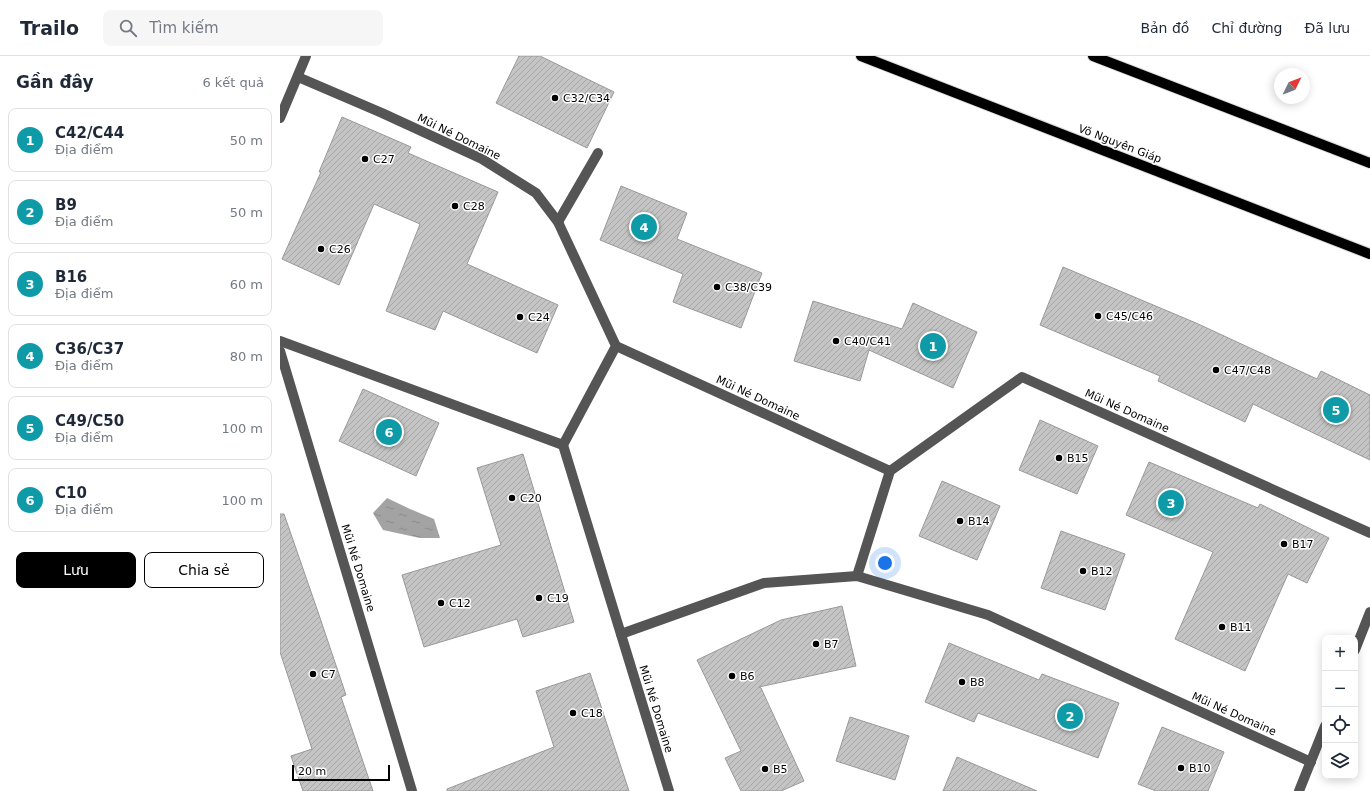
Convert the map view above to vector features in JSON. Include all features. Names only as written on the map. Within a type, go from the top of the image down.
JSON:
[{"type":"main road","name":"Võ Nguyên Giáp","points":[[861,56],[1370,254]]},
{"type":"main road","points":[[1093,56],[1370,163]]},
{"type":"street","points":[[280,118],[306,56]]},
{"type":"street","name":"Mũi Né Domaine","points":[[298,77],[482,158],[536,193],[558,222],[616,346],[890,471],[1022,377],[1370,533]]},
{"type":"street","points":[[558,222],[598,153]]},
{"type":"street","points":[[280,341],[562,445],[616,346]]},
{"type":"street","name":"Mũi Né Domaine","points":[[280,351],[412,791]]},
{"type":"street","name":"Mũi Né Domaine","points":[[562,445],[669,791]]},
{"type":"street","points":[[857,576],[890,471]]},
{"type":"street","name":"Mũi Né Domaine","points":[[621,634],[764,583],[857,576],[988,615],[1311,762]]},
{"type":"street","points":[[1358,642],[1370,612]]},
{"type":"street","points":[[1299,791],[1322,734]]},
{"type":"water","points":[[387,498],[434,519],[440,538],[420,538],[383,530],[373,513]]},
{"type":"building","name":"C32/C34","points":[[519,56],[540,56],[614,92],[587,148],[496,103]]},
{"type":"building","points":[[342,117],[411,147],[408,153],[498,192],[467,264],[558,305],[537,353],[443,311],[435,330],[386,311],[420,224],[374,204],[339,285],[282,259],[321,172],[319,172]]},
{"type":"building","points":[[621,186],[687,213],[677,239],[762,273],[741,328],[673,302],[683,274],[600,240]]},
{"type":"building","points":[[1063,267],[1196,323],[1317,379],[1321,371],[1370,395],[1370,460],[1253,404],[1245,422],[1158,381],[1160,376],[1040,325]]},
{"type":"building","points":[[813,301],[902,329],[913,303],[977,332],[953,388],[869,350],[860,381],[794,361]]},
{"type":"building","points":[[363,389],[439,423],[416,476],[339,441]]},
{"type":"building","name":"B15","points":[[1040,420],[1098,446],[1077,494],[1019,470]]},
{"type":"building","points":[[523,454],[574,622],[523,637],[517,619],[424,647],[402,575],[501,545],[477,468]]},
{"type":"building","points":[[1149,462],[1258,508],[1260,504],[1329,538],[1307,583],[1288,574],[1245,671],[1175,639],[1213,552],[1126,515]]},
{"type":"building","name":"B14","points":[[942,481],[1000,506],[977,560],[919,536]]},
{"type":"building","points":[[280,514],[284,514],[346,695],[341,697],[373,791],[303,791],[291,756],[312,749],[280,652]]},
{"type":"building","name":"B12","points":[[1061,531],[1125,554],[1105,610],[1041,588]]},
{"type":"building","points":[[842,606],[856,666],[759,687],[761,688],[804,781],[781,791],[741,791],[725,758],[741,751],[697,660],[781,620]]},
{"type":"building","points":[[949,643],[1039,680],[1042,674],[1119,703],[1098,758],[978,713],[974,722],[925,702]]},
{"type":"building","points":[[590,673],[629,791],[447,791],[447,789],[554,747],[536,691]]},
{"type":"building","points":[[850,717],[909,736],[895,780],[836,761]]},
{"type":"building","name":"B10","points":[[1162,727],[1224,752],[1208,791],[1156,791],[1138,784]]},
{"type":"building","points":[[957,757],[1037,791],[943,791]]},
{"type":"place","name":"C32/C34","points":[[555,98]]},
{"type":"place","name":"C27","points":[[365,159]]},
{"type":"place","name":"C28","points":[[455,206]]},
{"type":"place","name":"C36/C37","points":[[644,227]]},
{"type":"place","name":"C26","points":[[321,249]]},
{"type":"place","name":"C38/C39","points":[[717,287]]},
{"type":"place","name":"C45/C46","points":[[1098,316]]},
{"type":"place","name":"C24","points":[[520,317]]},
{"type":"place","name":"C40/C41","points":[[836,341]]},
{"type":"place","name":"C42/C44","points":[[933,346]]},
{"type":"place","name":"C47/C48","points":[[1216,370]]},
{"type":"place","name":"C49/C50","points":[[1336,410]]},
{"type":"place","name":"C10","points":[[389,432]]},
{"type":"place","name":"B15","points":[[1059,458]]},
{"type":"place","name":"C20","points":[[512,498]]},
{"type":"place","name":"B16","points":[[1171,503]]},
{"type":"place","name":"B14","points":[[960,521]]},
{"type":"place","name":"B17","points":[[1284,544]]},
{"type":"place","name":"B12","points":[[1083,571]]},
{"type":"place","name":"C19","points":[[539,598]]},
{"type":"place","name":"C12","points":[[441,603]]},
{"type":"place","name":"B11","points":[[1222,627]]},
{"type":"place","name":"B7","points":[[816,644]]},
{"type":"place","name":"C7","points":[[313,674]]},
{"type":"place","name":"B6","points":[[732,676]]},
{"type":"place","name":"B8","points":[[962,682]]},
{"type":"place","name":"C18","points":[[573,713]]},
{"type":"place","name":"B9","points":[[1070,716]]},
{"type":"place","name":"B10","points":[[1181,768]]},
{"type":"place","name":"B5","points":[[765,769]]}]
